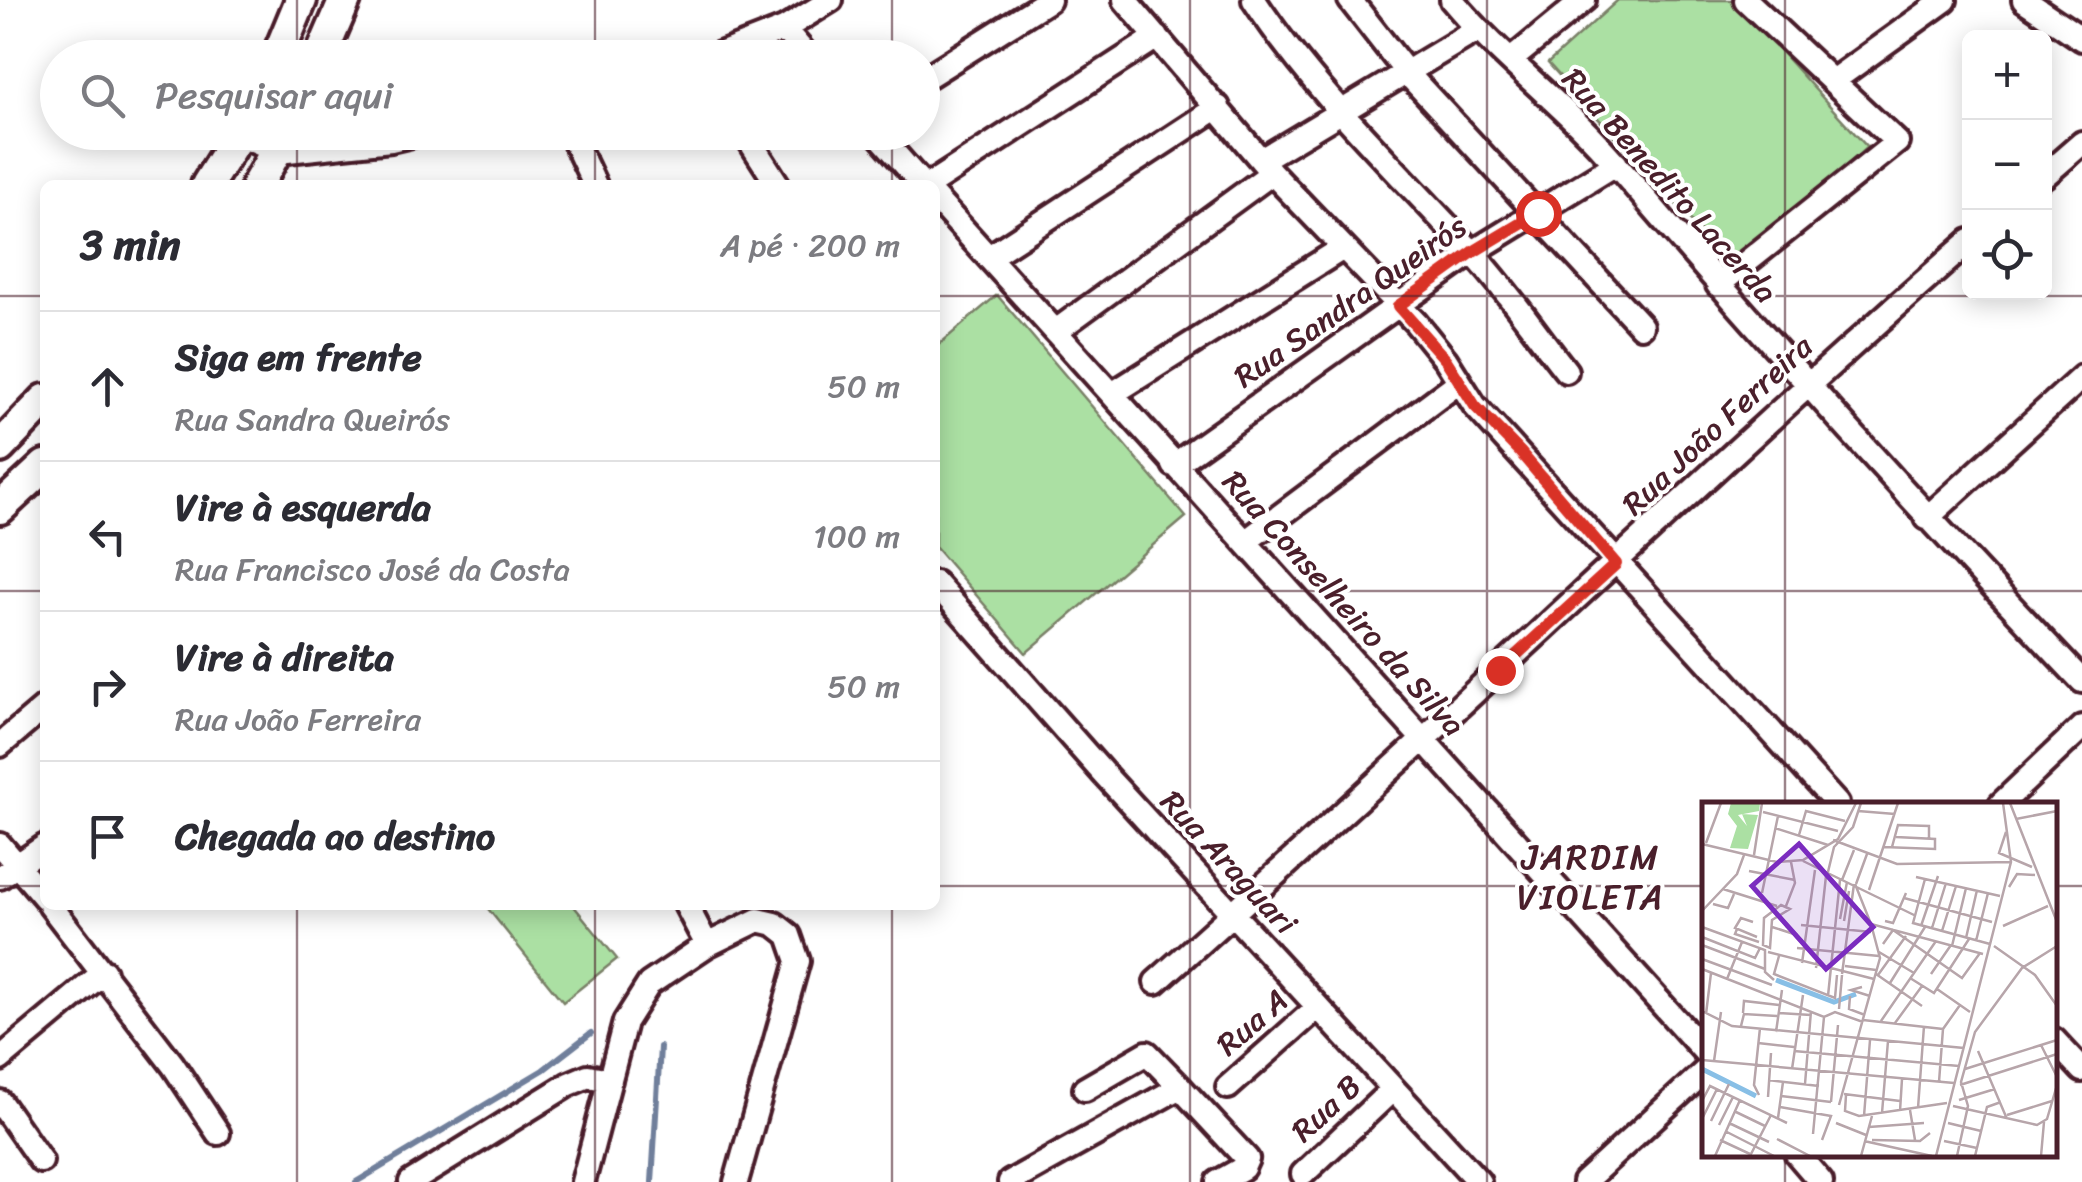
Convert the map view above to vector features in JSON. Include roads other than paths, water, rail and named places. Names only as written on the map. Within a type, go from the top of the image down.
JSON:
[{"type":"main road","points":[[284,40],[301,0]]},
{"type":"main road","points":[[328,40],[346,0]]},
{"type":"main road","points":[[210,180],[229,150]]},
{"type":"main road","points":[[260,180],[278,150]]},
{"type":"main road","points":[[0,446],[40,405]]},
{"type":"main road","points":[[0,508],[40,471]]},
{"type":"street","points":[[746,40],[831,0]]},
{"type":"street","points":[[940,69],[1048,0]]},
{"type":"street","points":[[1125,0],[1266,167],[1436,348],[1475,406],[1835,802]]},
{"type":"street","points":[[1254,0],[1340,110],[1390,168],[1473,252],[1566,370]]},
{"type":"street","points":[[1350,0],[1407,73],[1641,326]]},
{"type":"street","name":"Rua Benedito Lacerda","points":[[1452,0],[1477,30],[1616,164],[1806,385],[2082,682]]},
{"type":"street","points":[[1511,60],[1584,0]]},
{"type":"street","points":[[1718,286],[1897,142],[1746,0]]},
{"type":"street","points":[[1834,80],[1946,0]]},
{"type":"street","points":[[2024,0],[2082,39]]},
{"type":"street","points":[[793,16],[803,40]]},
{"type":"street","points":[[1056,331],[1340,110],[1477,30]]},
{"type":"street","points":[[934,180],[1157,38]]},
{"type":"street","points":[[989,257],[1218,106]]},
{"type":"street","points":[[2052,169],[2082,143]]},
{"type":"street","points":[[578,150],[593,180]]},
{"type":"street","points":[[756,150],[775,180]]},
{"type":"street","points":[[893,150],[921,180]]},
{"type":"street","name":"Rua Sandra Queirós","points":[[1174,465],[1473,252],[1616,164]]},
{"type":"street","name":"Rua Conselheiro da Silva","points":[[940,203],[1702,1049]]},
{"type":"street","points":[[1112,394],[1343,248]]},
{"type":"street","name":"Rua João Ferreira","points":[[1156,982],[1616,564],[1806,385],[1962,248]]},
{"type":"street","points":[[1927,518],[2082,376]]},
{"type":"street","points":[[1245,542],[1460,382]]},
{"type":"street","name":"Rua Araguari","points":[[940,589],[1393,1089],[1467,1178]]},
{"type":"street","points":[[0,744],[40,711]]},
{"type":"street","points":[[2003,802],[2082,727]]},
{"type":"street","points":[[0,845],[9,872],[40,894]]},
{"type":"street","points":[[9,872],[40,850]]},
{"type":"street","points":[[54,910],[104,972],[218,1133]]},
{"type":"street","points":[[688,910],[706,945]]},
{"type":"street","points":[[583,1182],[625,1022],[639,996],[660,974],[706,945],[758,920],[783,929],[798,961],[736,1182]]},
{"type":"street","points":[[0,1059],[104,972]]},
{"type":"street","name":"Rua A","points":[[1228,1087],[1318,1007]]},
{"type":"street","points":[[2057,1043],[2082,1070]]},
{"type":"street","points":[[1086,1089],[1147,1053],[1248,1158],[1243,1168],[1218,1182]]},
{"type":"street","points":[[1584,1182],[1702,1074]]},
{"type":"street","points":[[411,1182],[569,1084],[588,1076],[610,1080]]},
{"type":"street","points":[[1010,1182],[1180,1088]]},
{"type":"street","name":"Rua B","points":[[1303,1174],[1393,1089]]},
{"type":"street","points":[[0,1102],[41,1162]]},
{"type":"street","points":[[1800,1157],[1822,1182]]},
{"type":"waterway","points":[[356,1182],[543,1070],[591,1033]]},
{"type":"waterway","points":[[652,1182],[660,1047]]},
{"type":"district","name":"JARDIM VIOLETA","points":[[1591,877]]}]
